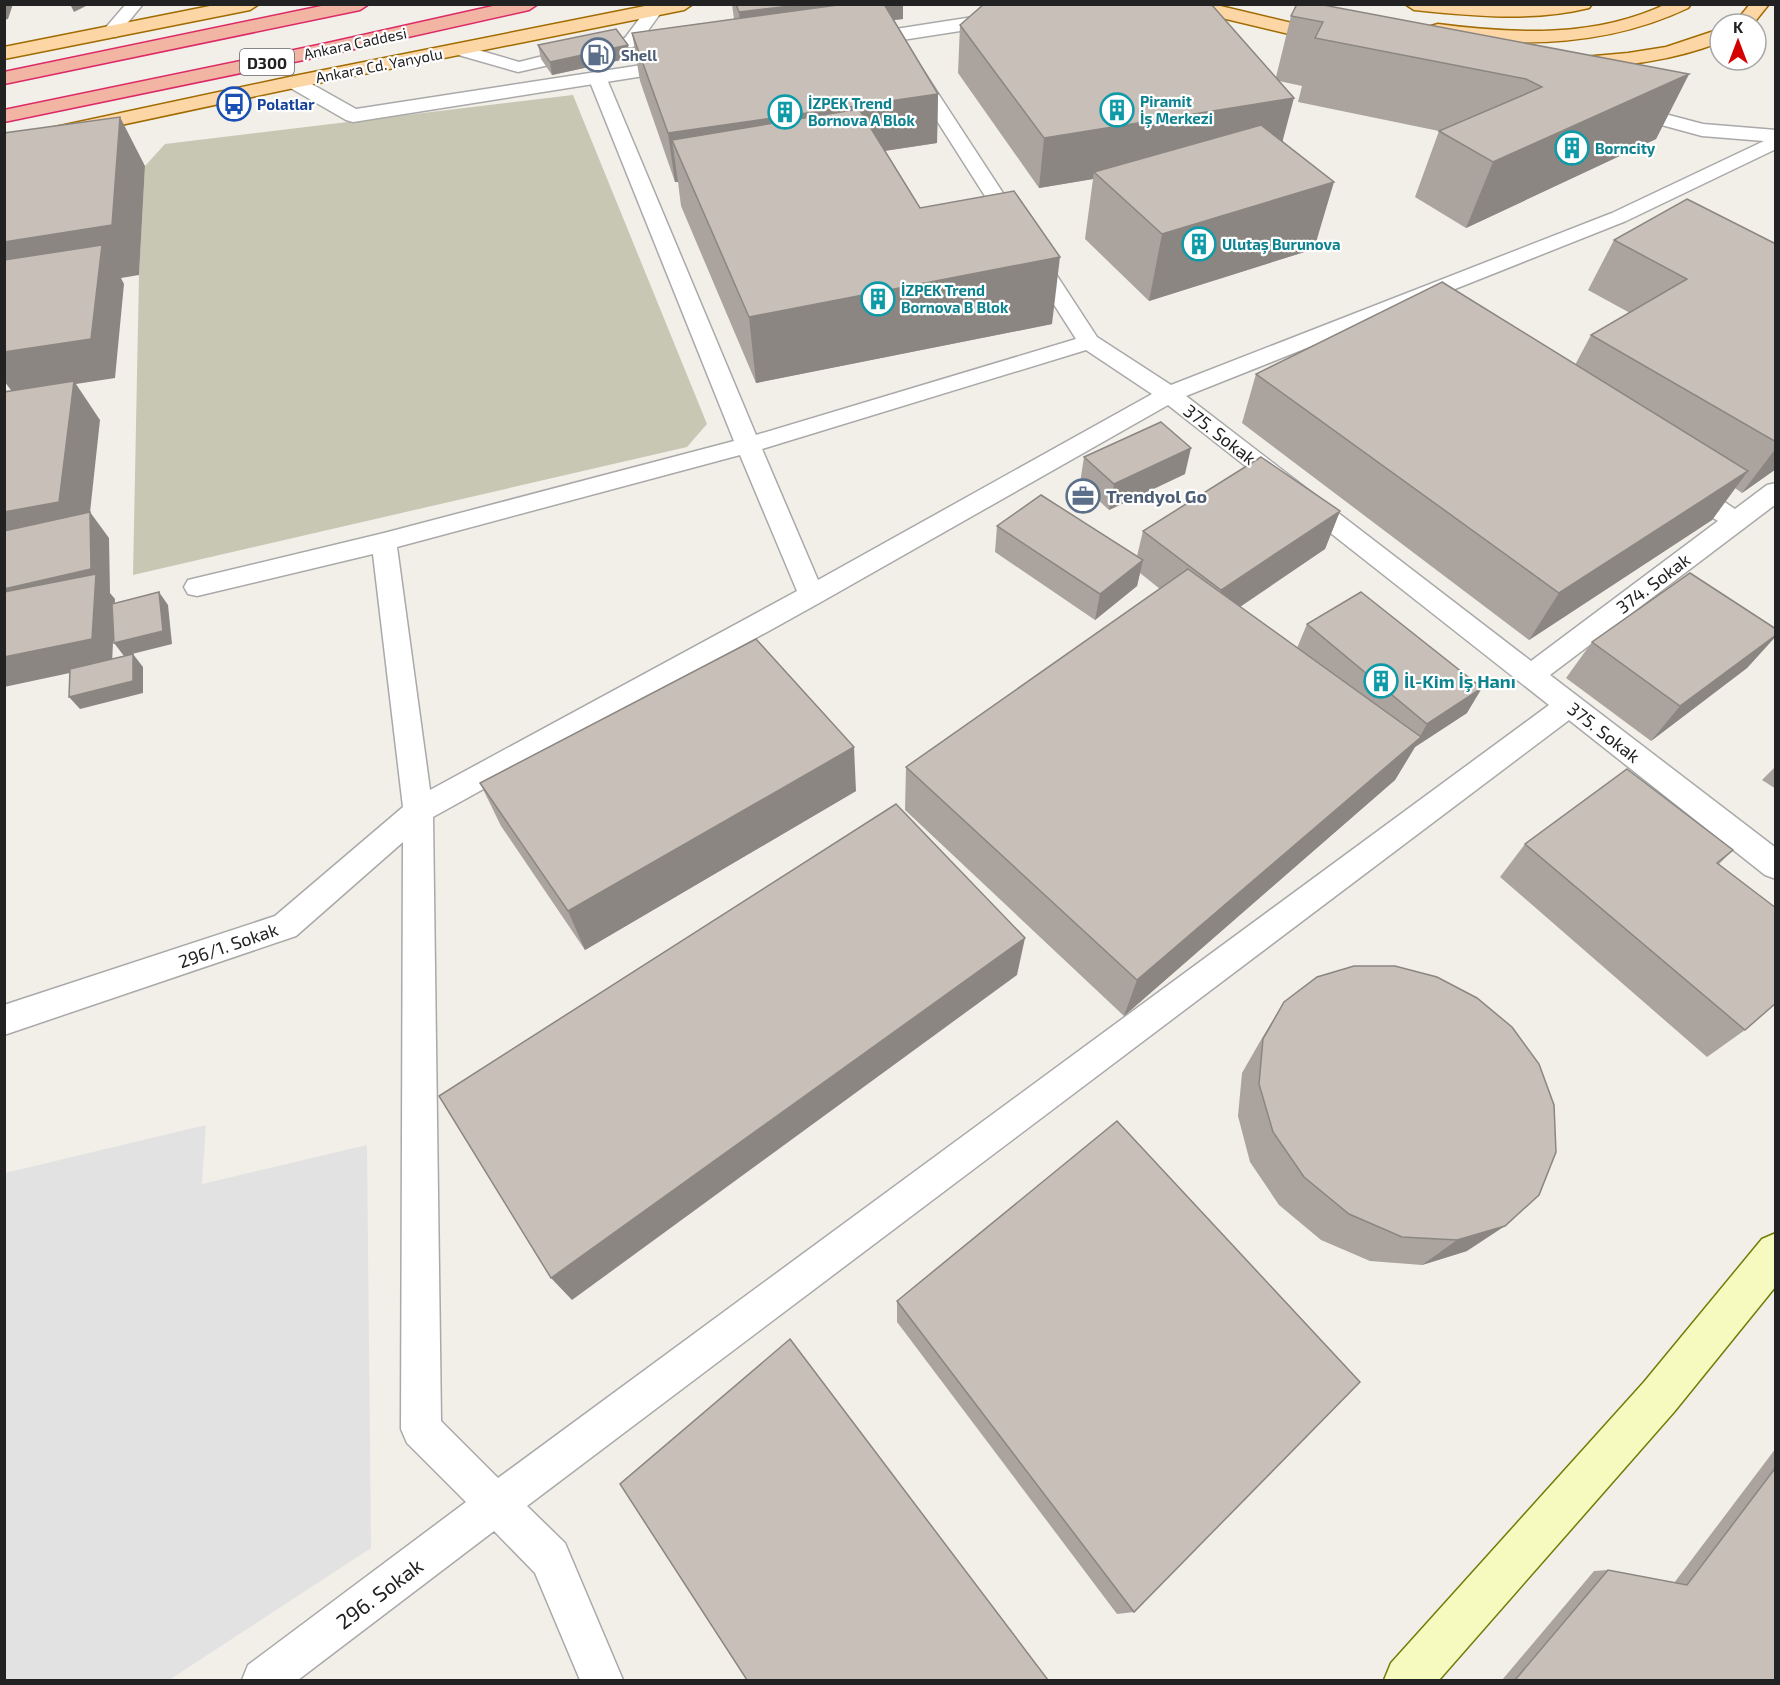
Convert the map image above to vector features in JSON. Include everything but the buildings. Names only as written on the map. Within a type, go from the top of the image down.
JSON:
[{"type":"highway","name":"D300","points":[[4,78],[360,4]]},
{"type":"highway","name":"Ankara Caddesi","points":[[4,116],[323,50],[529,4]]},
{"type":"main road","points":[[4,53],[250,4]]},
{"type":"main road","name":"Ankara Cd. Yanyolu","points":[[4,144],[294,82],[684,4]]},
{"type":"main road","points":[[1186,4],[1354,43]]},
{"type":"main road","points":[[1414,4],[1473,11],[1527,11],[1583,4]]},
{"type":"main road","points":[[1420,27],[1475,35],[1531,38],[1581,34],[1621,27],[1654,17],[1682,4]]},
{"type":"main road","points":[[1558,65],[1610,62],[1664,53],[1708,39]]},
{"type":"main road","points":[[1408,1680],[1659,1397],[1776,1253]]},
{"type":"street","points":[[837,43],[1096,4]]},
{"type":"street","points":[[294,82],[353,116],[702,61]]},
{"type":"lane","points":[[110,33],[135,4]]},
{"type":"lane","points":[[620,44],[631,42],[654,11]]},
{"type":"lane","name":"375. Sokak","points":[[892,36],[1089,342],[1169,394],[1776,866]]},
{"type":"lane","points":[[461,50],[518,67],[543,61]]},
{"type":"lane","points":[[597,77],[812,595]]},
{"type":"lane","points":[[1613,106],[1702,130],[1776,136]]},
{"type":"lane","points":[[24,160],[28,139]]},
{"type":"lane","name":"296/1. Sokak","points":[[4,1020],[285,926],[418,811],[812,595],[1169,394],[1396,305],[1629,222],[1776,142]]},
{"type":"lane","points":[[1396,305],[1416,318]]},
{"type":"lane","points":[[197,587],[384,542],[748,445],[1089,342]]},
{"type":"lane","points":[[1666,477],[1736,521]]},
{"type":"lane","name":"374. Sokak","points":[[1532,676],[1547,662],[1776,491]]},
{"type":"lane","points":[[384,542],[418,811],[421,1429],[550,1558],[602,1680]]},
{"type":"lane","name":"296. Sokak","points":[[263,1680],[495,1504],[1569,705]]},
{"type":"shaded area","points":[[573,95],[707,424],[687,447],[133,575],[139,275],[145,166],[165,144]]},
{"type":"shaded area","points":[[206,1125],[202,1184],[367,1145],[371,1548],[169,1680],[5,1680],[5,1173]]},
{"type":"place","name":"Shell","points":[[598,55]]},
{"type":"place","name":"Polatlar","points":[[234,104]]},
{"type":"place","name":"Piramit İş Merkezi","points":[[1117,110]]},
{"type":"place","name":"İZPEK Trend Bornova A Blok","points":[[785,112]]},
{"type":"place","name":"Borncity","points":[[1572,148]]},
{"type":"place","name":"Ulutaş Burunova","points":[[1199,244]]},
{"type":"place","name":"İZPEK Trend Bornova B Blok","points":[[878,299]]},
{"type":"place","name":"Trendyol Go","points":[[1083,496]]},
{"type":"place","name":"İl-Kim İş Hanı","points":[[1381,681]]}]
